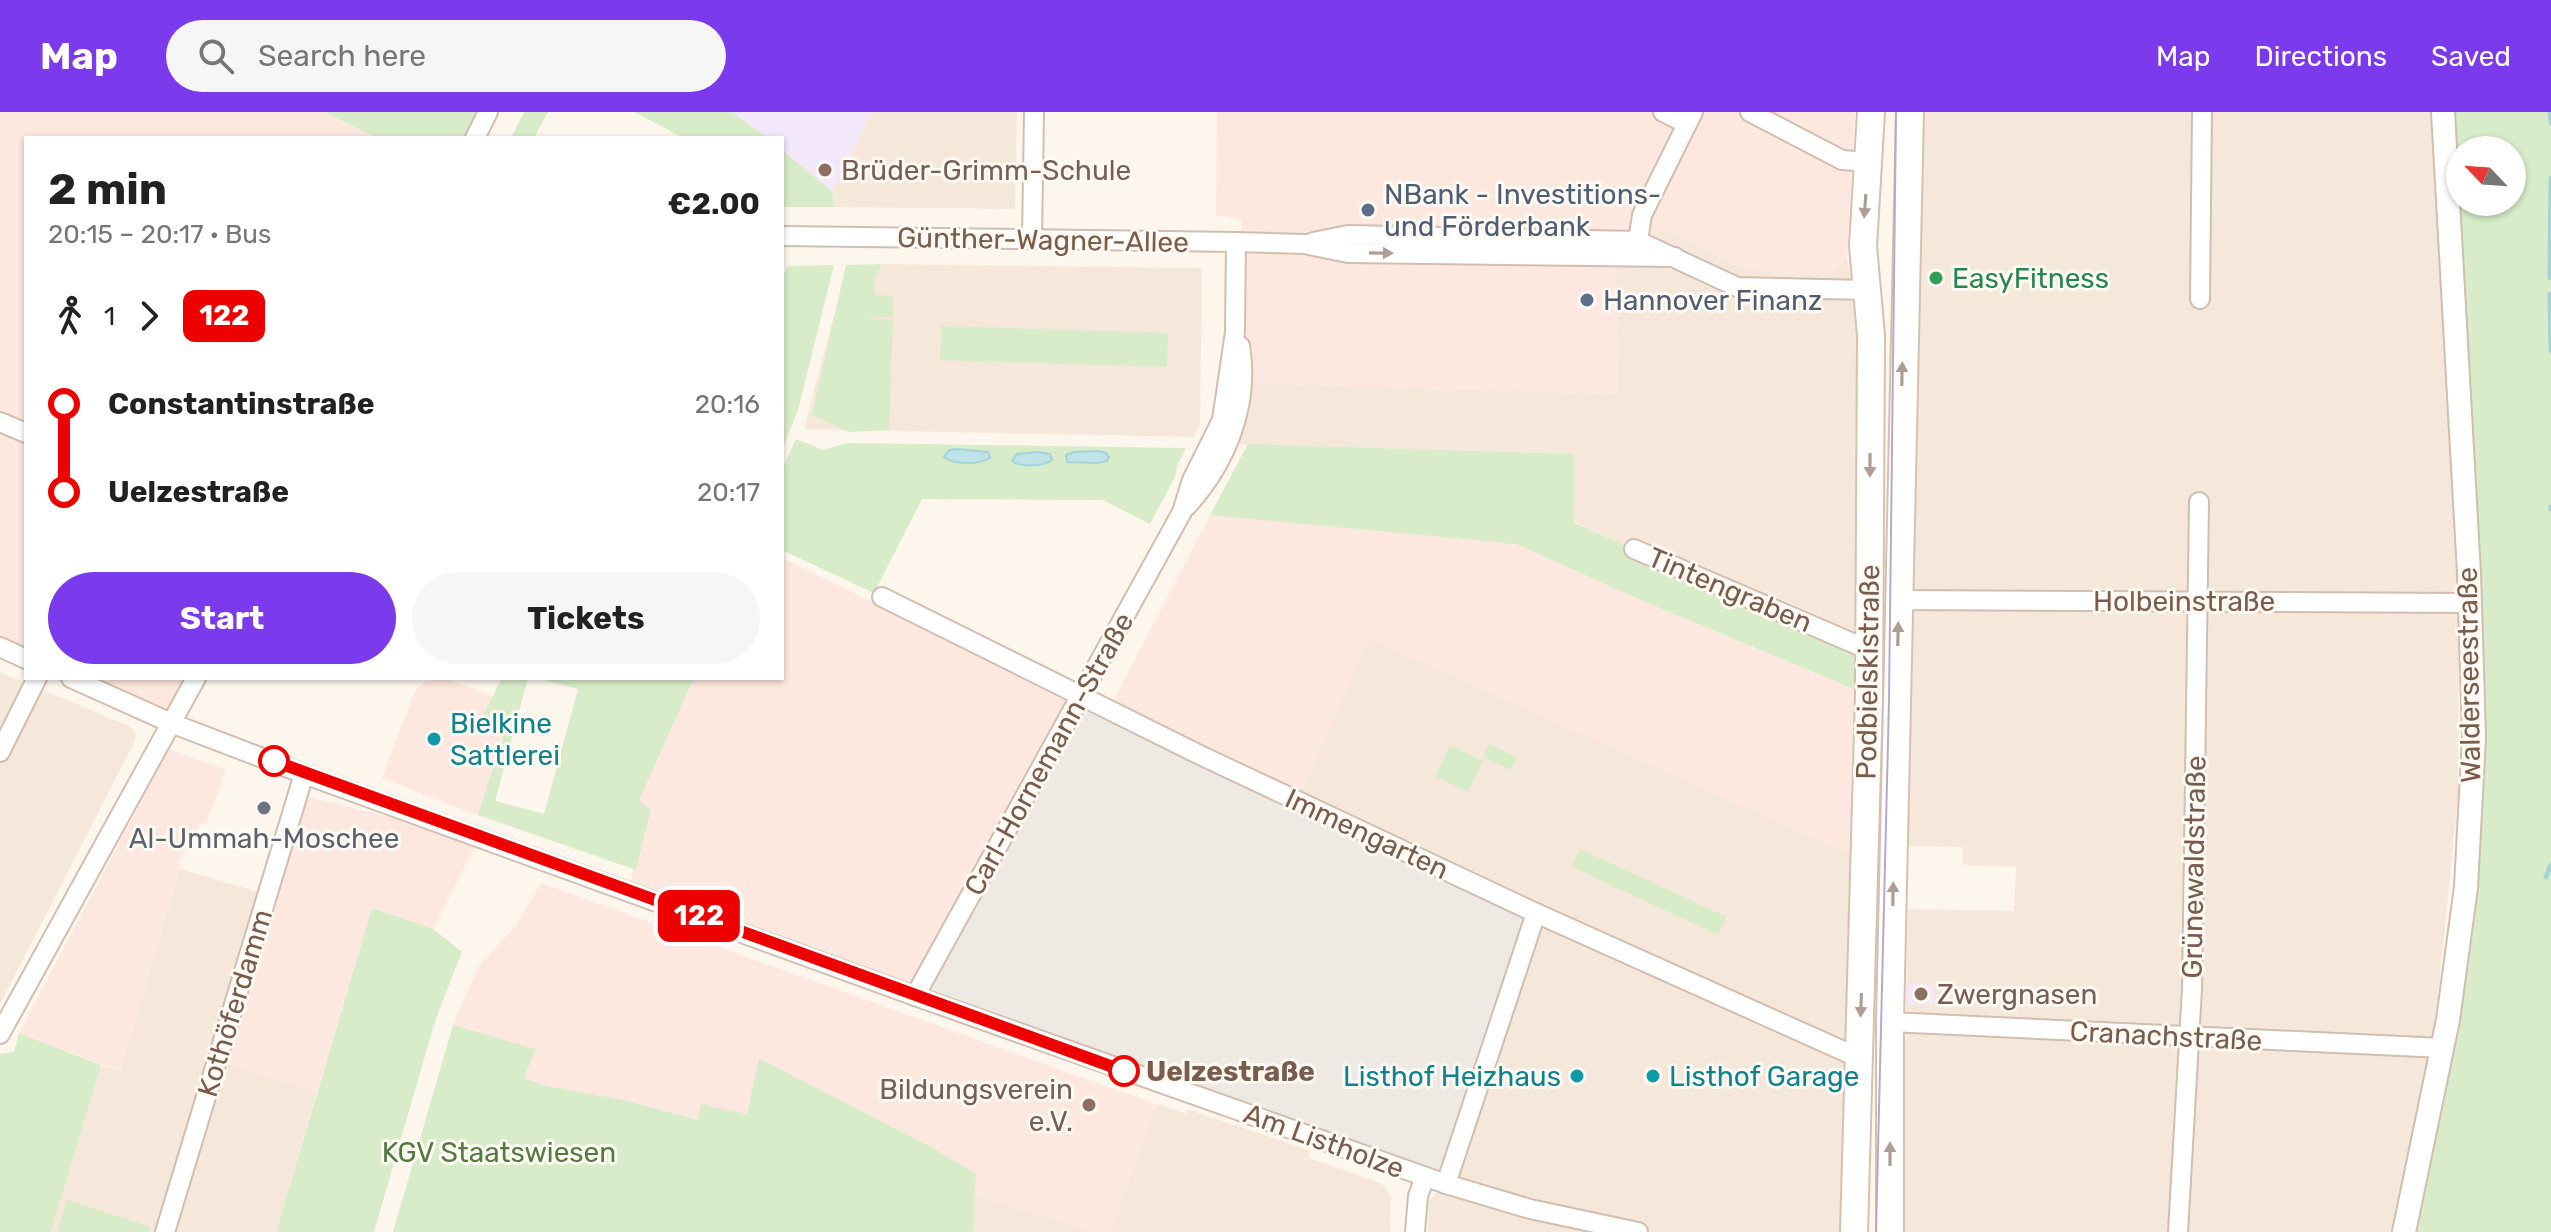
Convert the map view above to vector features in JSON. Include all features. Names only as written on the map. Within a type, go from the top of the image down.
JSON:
[{"type":"main road","name":"Podbielskistraße","points":[[1854,1232],[1869,650],[1871,335],[1863,246],[1871,112]]},
{"type":"main road","name":"Podbielskistraße","points":[[1890,1232],[1890,1022],[1910,112]]},
{"type":"main road","points":[[1867,290],[1904,291]]},
{"type":"street","points":[[476,136],[488,112]]},
{"type":"street","points":[[1032,240],[1034,112]]},
{"type":"street","points":[[1638,241],[1642,215],[1690,118],[1663,112]]},
{"type":"street","points":[[1750,112],[1842,160],[1869,162]]},
{"type":"street","points":[[2200,299],[2202,112]]},
{"type":"street","name":"Walderseestraße","points":[[2404,1232],[2443,1048],[2466,887],[2474,737],[2470,603],[2443,112]]},
{"type":"street","name":"Günther-Wagner-Allee","points":[[1304,244],[1348,235],[1638,241],[1737,287],[1867,290]]},
{"type":"street","name":"Günther-Wagner-Allee","points":[[784,236],[1236,242],[1304,244],[1348,253],[1675,257]]},
{"type":"street","name":"Carl-Hornemann-Straße","points":[[915,996],[1182,512],[1204,487],[1236,423],[1243,386],[1241,349],[1235,332],[1236,242]]},
{"type":"street","points":[[0,422],[24,432]]},
{"type":"street","name":"Grünewaldstraße","points":[[2178,1232],[2190,1038],[2199,502]]},
{"type":"street","name":"Tintengraben","points":[[1634,549],[1869,650]]},
{"type":"street","name":"Immengarten","points":[[882,597],[1080,697],[1536,913],[1859,1058]]},
{"type":"street","name":"Holbeinstraße","points":[[1899,600],[2470,603]]},
{"type":"street","points":[[0,647],[24,658]]},
{"type":"street","points":[[0,752],[36,680]]},
{"type":"street","name":"Am Listholze","points":[[75,680],[171,723],[304,774],[1425,1177],[1530,1209],[1638,1232]]},
{"type":"street","points":[[0,1034],[195,680]]},
{"type":"street","name":"Kothöferdamm","points":[[165,1232],[304,774]]},
{"type":"street","points":[[1446,1184],[1536,913]]},
{"type":"street","name":"Cranachstraße","points":[[1890,1022],[2443,1048]]},
{"type":"street","points":[[1415,1232],[1418,1196],[1425,1177]]},
{"type":"shaded area","points":[[0,112],[325,112],[373,136],[24,136],[24,658],[0,647]]},
{"type":"shaded area","name":"Brüder-Grimm-Schule","points":[[732,112],[872,112],[832,191],[784,152],[784,136],[765,136]]},
{"type":"shaded area","points":[[872,112],[1017,112],[1015,209],[835,207],[832,191]]},
{"type":"shaded area","points":[[1217,112],[1855,112],[1847,259],[1828,277],[1745,269],[1661,227],[1616,268],[1618,394],[1246,383],[1241,220],[1216,215]]},
{"type":"shaded area","points":[[1921,112],[2434,112],[2459,619],[2458,797],[2435,1025],[2394,1232],[1901,1232],[1908,909],[2014,911],[2016,867],[1963,865],[1963,847],[1905,846]]},
{"type":"shaded area","points":[[1661,227],[1745,269],[1828,277],[1847,259],[1859,311],[1864,652],[1574,522],[1573,454],[1232,444],[1246,383],[1617,394],[1616,268]]},
{"type":"shaded area","points":[[882,264],[1202,268],[1200,426],[1194,437],[804,429],[834,315],[875,295],[875,280]]},
{"type":"shaded area","points":[[1210,515],[1516,544],[1869,696],[1865,857],[1845,852],[1369,639],[1300,795],[1111,706]]},
{"type":"shaded area","points":[[784,559],[874,603],[882,597],[1080,697],[915,996],[628,890],[650,810],[639,801],[693,680],[784,680]]},
{"type":"shaded area","points":[[1369,638],[1845,852],[1865,857],[1846,1232],[1428,1232],[1429,1201],[1459,1166],[1542,906],[1300,795]]},
{"type":"shaded area","points":[[0,672],[131,727],[136,734],[0,1004]]},
{"type":"shaded area","points":[[75,680],[195,680],[171,723]]},
{"type":"shaded area","points":[[449,680],[493,696],[482,719],[506,727],[478,815],[382,778],[415,691],[424,682]]},
{"type":"shaded area","points":[[1080,697],[1536,913],[1446,1184],[915,996]]},
{"type":"shaded area","points":[[169,749],[226,770],[206,824],[200,823],[179,861],[180,869],[120,1071],[19,1033]]},
{"type":"shaded area","points":[[304,796],[479,839],[433,929],[372,908],[317,1091],[219,1062]]},
{"type":"shaded area","points":[[180,869],[268,895],[219,1062],[317,1091],[276,1232],[51,1232],[101,1065],[120,1071]]},
{"type":"shaded area","points":[[541,883],[1156,1104],[1111,1232],[1095,1232],[975,1195],[976,1174],[935,1149],[760,1058],[747,1115],[702,1105],[698,1120],[624,1100],[542,1085],[524,1078],[536,1049],[453,1025],[479,965],[515,927]]},
{"type":"shaded area","name":"Zwergnasen","points":[[1908,984],[1934,985],[1933,1005],[1907,1004]]},
{"type":"shaded area","points":[[1156,1104],[1187,1114],[1187,1109],[1308,1150],[1309,1158],[1380,1183],[1391,1197],[1390,1232],[1111,1232]]},
{"type":"shaded area","points":[[975,1195],[1095,1232],[973,1232]]},
{"type":"green space","points":[[325,112],[488,112],[476,136],[373,136]]},
{"type":"green space","points":[[524,112],[548,112],[535,136],[512,136]]},
{"type":"green space","points":[[634,112],[732,112],[765,136],[680,136]]},
{"type":"green space","points":[[2443,112],[2551,112],[2551,1232],[2404,1232],[2448,1020],[2474,737],[2448,216],[2526,216],[2526,136],[2446,136],[2446,172]]},
{"type":"green space","points":[[784,152],[832,191],[835,207],[784,207]]},
{"type":"green space","points":[[882,264],[875,280],[875,295],[893,296],[893,317],[860,317],[893,320],[889,430],[849,432],[812,415],[846,265]]},
{"type":"green space","points":[[834,265],[798,410],[784,445],[784,274],[788,266]]},
{"type":"green space","points":[[941,326],[1168,333],[1167,367],[940,360]]},
{"type":"green space","points":[[796,439],[823,450],[848,443],[1186,448],[1175,477],[1150,524],[1103,500],[922,499],[874,593],[784,551],[784,466]]},
{"type":"green space","points":[[1248,444],[1574,454],[1574,523],[1859,645],[1863,693],[1516,544],[1210,515]]},
{"type":"green space","points":[[501,680],[527,680],[495,801],[544,814],[578,689],[543,680],[693,680],[639,801],[651,810],[636,870],[478,815],[506,727],[481,719]]},
{"type":"green space","points":[[1489,744],[1517,757],[1511,770],[1483,757]]},
{"type":"green space","points":[[1450,745],[1483,761],[1468,792],[1435,776]]},
{"type":"green space","points":[[1580,849],[1727,917],[1718,935],[1572,867]]},
{"type":"green space","name":"KGV Staatswiesen","points":[[372,908],[433,929],[462,952],[436,1018],[374,1232],[276,1232]]},
{"type":"green space","name":"KGV Staatswiesen","points":[[453,1025],[536,1049],[524,1078],[542,1085],[624,1100],[698,1120],[701,1104],[747,1114],[759,1058],[935,1149],[976,1174],[973,1232],[393,1232]]},
{"type":"green space","points":[[19,1033],[101,1065],[51,1232],[0,1232],[0,1054],[14,1052]]},
{"type":"green space","points":[[67,1200],[151,1227],[149,1232],[57,1232]]},
{"type":"water","points":[[949,450],[988,452],[990,458],[967,463],[944,457]]},
{"type":"water","points":[[1074,452],[1106,453],[1109,457],[1107,461],[1067,462],[1066,455]]},
{"type":"water","points":[[1017,454],[1050,454],[1052,460],[1032,465],[1012,461]]},
{"type":"waterway","points":[[2550,112],[2551,123]]},
{"type":"waterway","points":[[2550,278],[2551,178]]},
{"type":"waterway","points":[[2550,294],[2551,351]]},
{"type":"waterway","points":[[2546,877],[2551,865]]},
{"type":"tram line","points":[[1876,1232],[1889,701],[1896,112]]},
{"type":"bus line","name":"122","points":[[274,761],[1124,1071]]},
{"type":"place","name":"Brüder-Grimm-Schule","points":[[825,170]]},
{"type":"place","name":"NBank - Investitions- und Förderbank","points":[[1368,210]]},
{"type":"place","name":"EasyFitness","points":[[1936,278]]},
{"type":"place","name":"Hannover Finanz","points":[[1587,300]]},
{"type":"place","name":"Bielkine Sattlerei","points":[[434,739]]},
{"type":"place","name":"Al-Ummah-Moschee","points":[[264,808]]},
{"type":"place","name":"Zwergnasen","points":[[1921,994]]},
{"type":"place","name":"Uelzestraße","points":[[1124,1071]]},
{"type":"place","name":"Listhof Heizhaus","points":[[1577,1076]]},
{"type":"place","name":"Listhof Garage","points":[[1653,1076]]},
{"type":"place","name":"Bildungsverein e.V.","points":[[1089,1105]]}]
